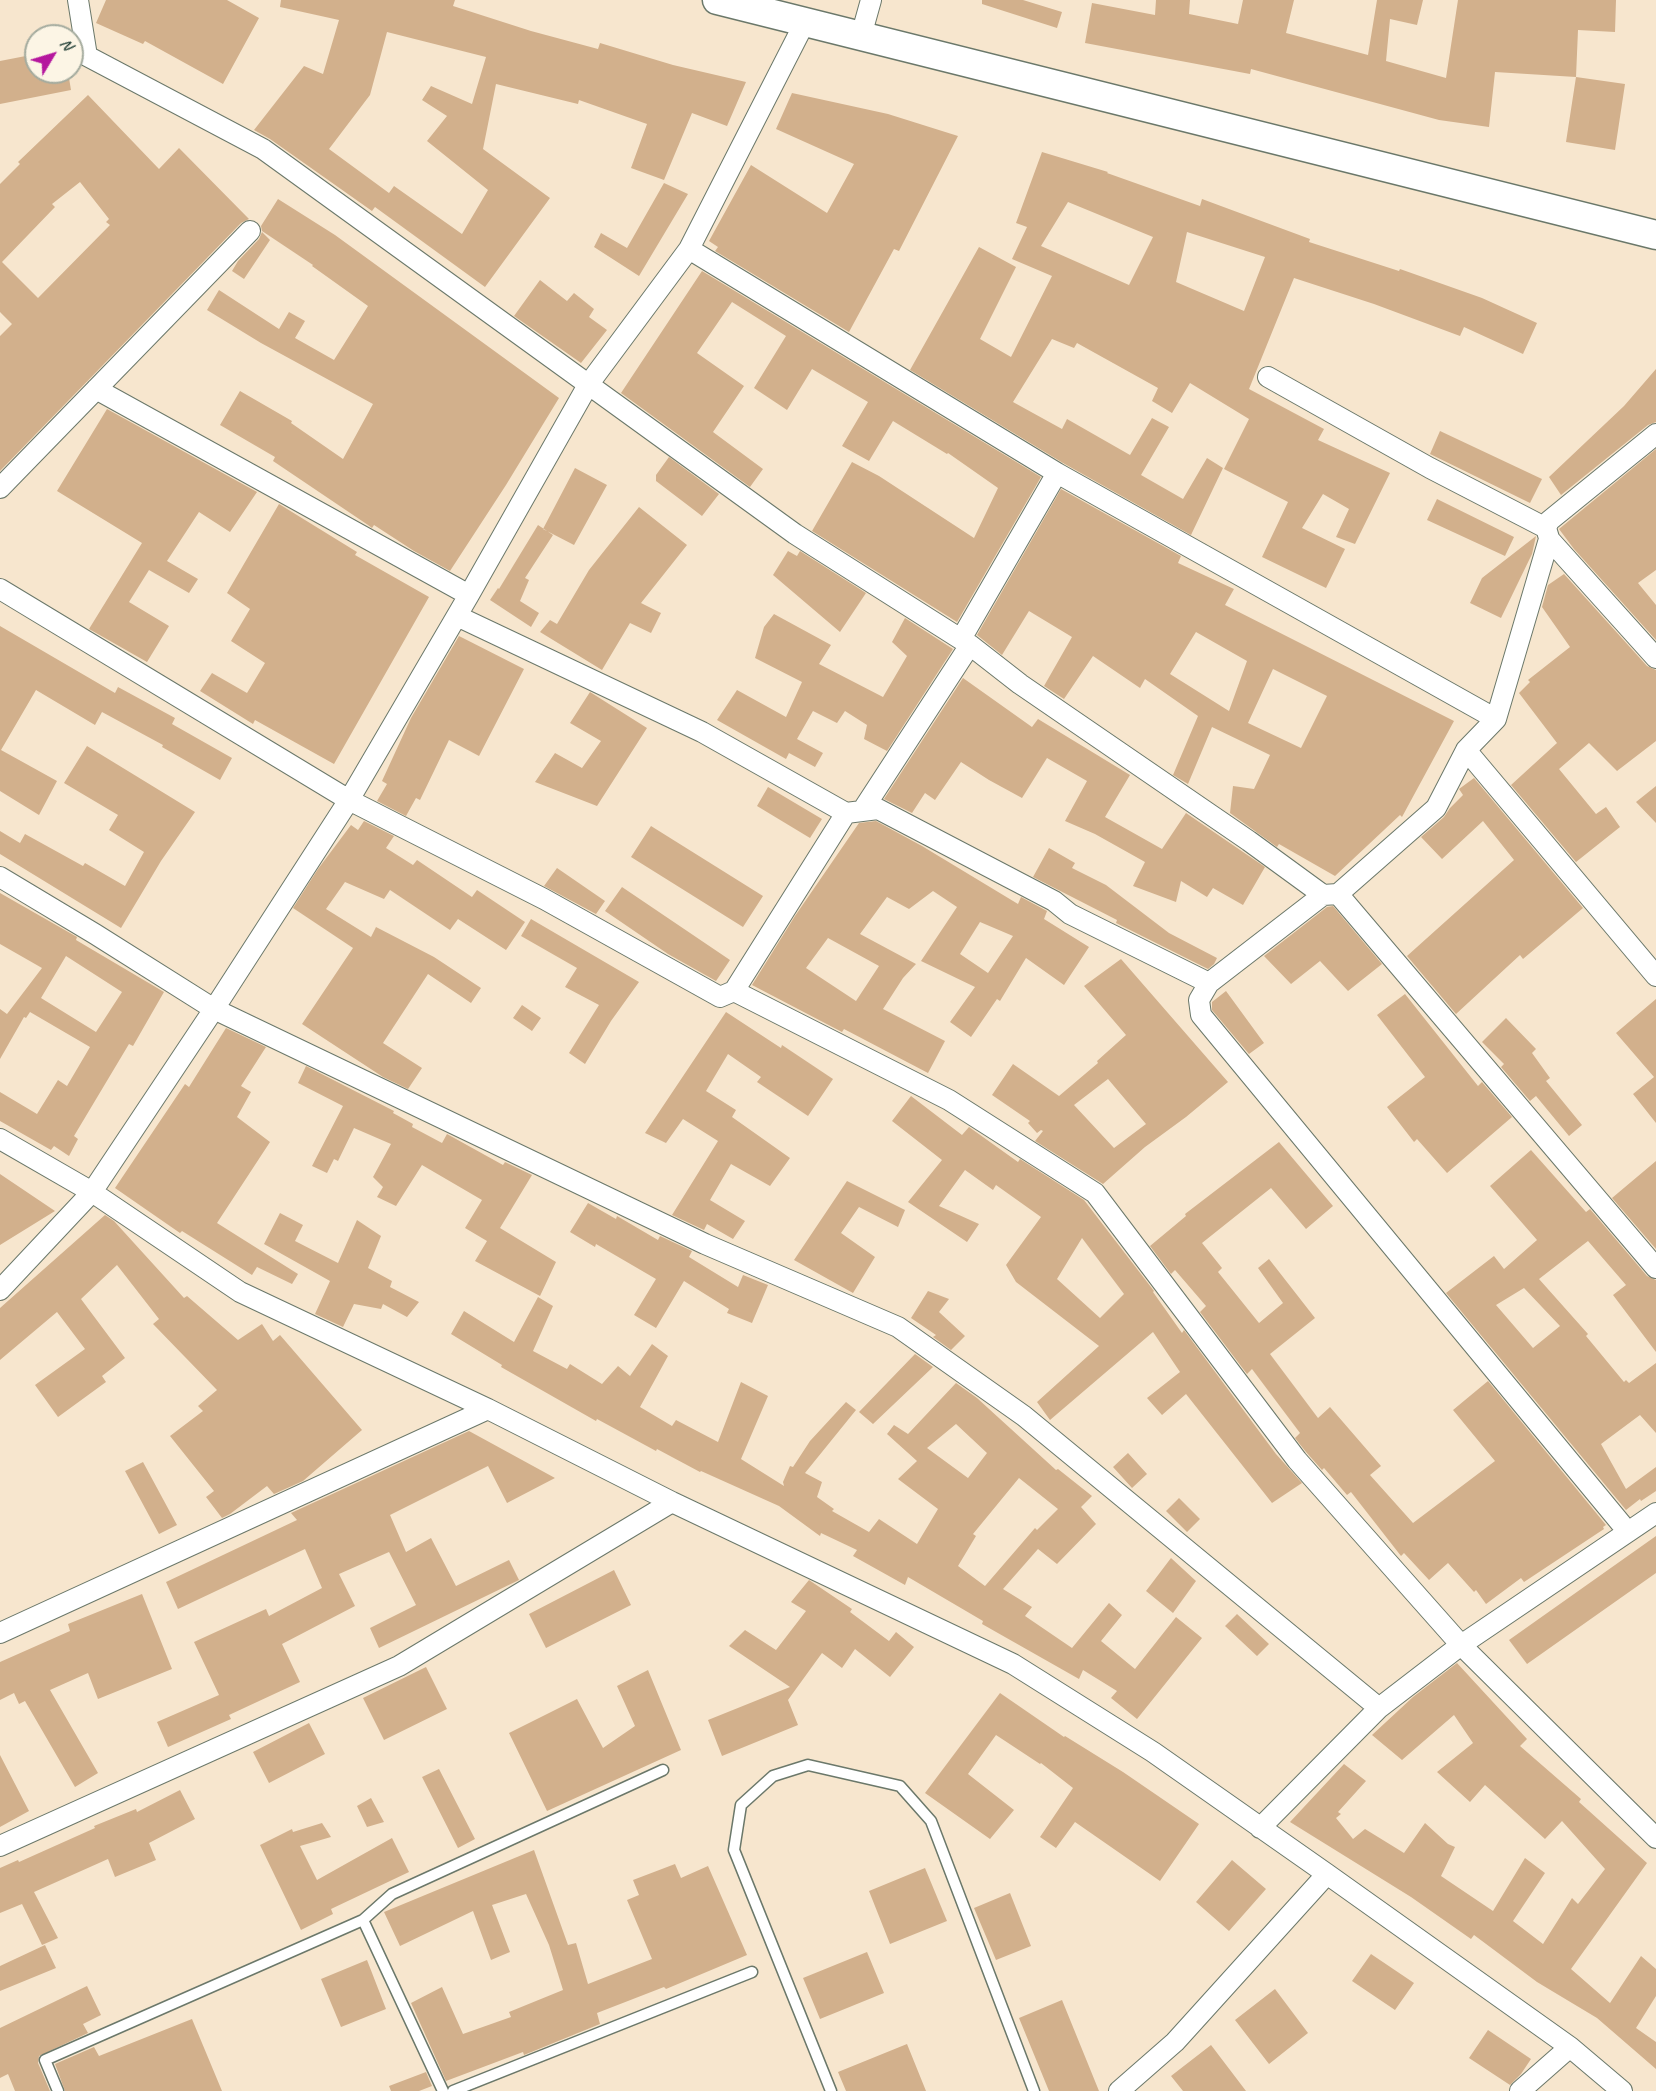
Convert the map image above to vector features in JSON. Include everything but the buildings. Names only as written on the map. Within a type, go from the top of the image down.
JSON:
[{"type":"main road","points":[[717,0],[1656,235]]},
{"type":"street","points":[[78,0],[87,56],[263,149],[795,534],[965,642],[1020,684],[1331,895],[1656,1269]]},
{"type":"street","points":[[861,36],[871,0]]},
{"type":"street","points":[[0,1290],[92,1192],[214,1010],[349,800],[588,386],[689,249],[805,22]]},
{"type":"street","points":[[0,488],[250,231]]},
{"type":"street","points":[[689,249],[1058,473],[1496,719]]},
{"type":"street","points":[[1268,377],[1547,534],[1656,658]]},
{"type":"street","points":[[96,389],[469,595]]},
{"type":"street","points":[[1628,1532],[1200,1016],[1199,1000],[1209,983],[1331,895],[1436,808],[1466,750],[1496,719],[1549,521],[1656,434]]},
{"type":"street","points":[[0,589],[349,800],[544,899],[720,997],[734,991],[965,642],[1058,473]]},
{"type":"street","points":[[457,616],[702,732],[854,812],[878,809],[1054,901],[1070,914],[1209,983]]},
{"type":"street","points":[[1466,750],[1656,976]]},
{"type":"street","points":[[0,877],[214,1010],[705,1244],[898,1327],[1024,1416],[1379,1708]]},
{"type":"street","points":[[734,991],[949,1100],[1095,1192],[1298,1460],[1461,1645],[1656,1838]]},
{"type":"street","points":[[0,1139],[92,1192],[240,1292],[488,1409],[672,1502],[1013,1664],[1154,1752],[1570,2046],[1622,2091]]},
{"type":"street","points":[[0,1634],[488,1409]]},
{"type":"street","points":[[0,1846],[399,1666],[672,1502]]},
{"type":"street","points":[[1260,1828],[1379,1708],[1461,1645],[1656,1513]]},
{"type":"street","points":[[1119,2091],[1175,2042],[1327,1874]]},
{"type":"street","points":[[1520,2091],[1570,2046]]},
{"type":"lane","points":[[831,2091],[734,1850],[741,1805],[772,1776],[808,1765],[900,1786],[931,1821],[1034,2091]]},
{"type":"lane","points":[[58,2091],[45,2060],[363,1920],[392,1894],[663,1770]]},
{"type":"lane","points":[[363,1920],[443,2091]]},
{"type":"lane","points":[[453,2091],[752,1972]]}]
